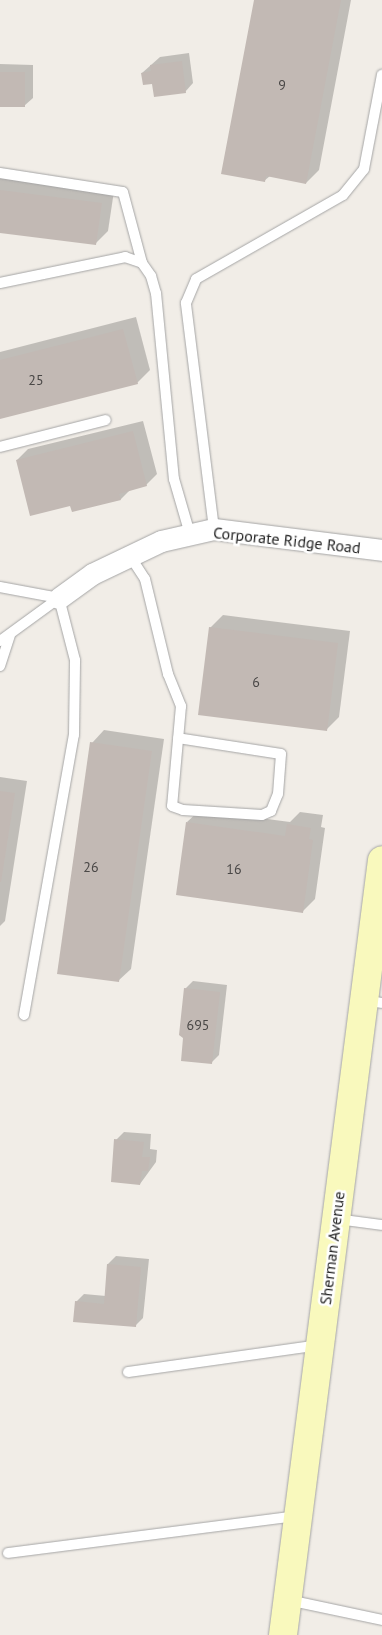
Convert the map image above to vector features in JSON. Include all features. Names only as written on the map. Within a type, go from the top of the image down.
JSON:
[{"type":"main road","name":"Sherman Avenue","points":[[283,1635],[336,1219],[373,1001],[382,860]]},
{"type":"street","name":"Corporate Ridge Road","points":[[58,598],[92,574],[161,541],[214,529],[382,550]]},
{"type":"lane","points":[[214,529],[186,303],[196,279],[344,194],[364,170],[382,75]]},
{"type":"lane","points":[[0,172],[123,192],[142,263],[151,276],[156,293],[174,479],[190,534]]},
{"type":"lane","points":[[0,283],[125,257],[142,263]]},
{"type":"lane","points":[[0,447],[106,420]]},
{"type":"lane","points":[[130,556],[145,579],[163,656],[180,706],[172,806],[183,810],[262,815],[271,811],[278,794],[281,754],[178,738]]},
{"type":"lane","points":[[0,587],[58,598]]},
{"type":"lane","points":[[0,641],[10,636],[58,598]]},
{"type":"lane","points":[[24,1015],[74,735],[76,660],[58,598]]},
{"type":"lane","points":[[0,666],[10,636]]},
{"type":"lane","points":[[336,1219],[382,1225]]},
{"type":"lane","points":[[128,1372],[320,1345]]},
{"type":"lane","points":[[8,1553],[298,1516]]},
{"type":"lane","points":[[287,1599],[382,1620]]},
{"type":"building","points":[[254,0],[341,0],[306,184],[266,176],[265,182],[221,174]]},
{"type":"building","points":[[182,61],[186,93],[154,97],[152,84],[143,85],[141,73],[151,71],[150,65]]},
{"type":"building","points":[[0,72],[25,72],[25,107],[0,107]]},
{"type":"building","points":[[0,190],[102,203],[96,245],[0,233]]},
{"type":"building","points":[[123,329],[138,384],[0,419],[0,360]]},
{"type":"building","points":[[133,431],[147,486],[119,494],[121,500],[72,512],[70,506],[30,516],[16,460]]},
{"type":"building","points":[[209,627],[338,643],[327,731],[198,715]]},
{"type":"building","points":[[90,742],[152,751],[119,982],[57,974]]},
{"type":"building","points":[[0,791],[15,793],[1,882],[0,882]]},
{"type":"building","points":[[186,822],[285,836],[287,824],[311,828],[309,839],[313,840],[303,913],[176,895]]},
{"type":"building","points":[[184,988],[220,992],[212,1064],[181,1061],[183,1038],[179,1035]]},
{"type":"building","points":[[114,1139],[144,1142],[142,1157],[150,1157],[148,1171],[142,1171],[140,1185],[111,1182]]},
{"type":"building","points":[[107,1264],[141,1267],[136,1327],[73,1322],[75,1301],[104,1304]]}]
